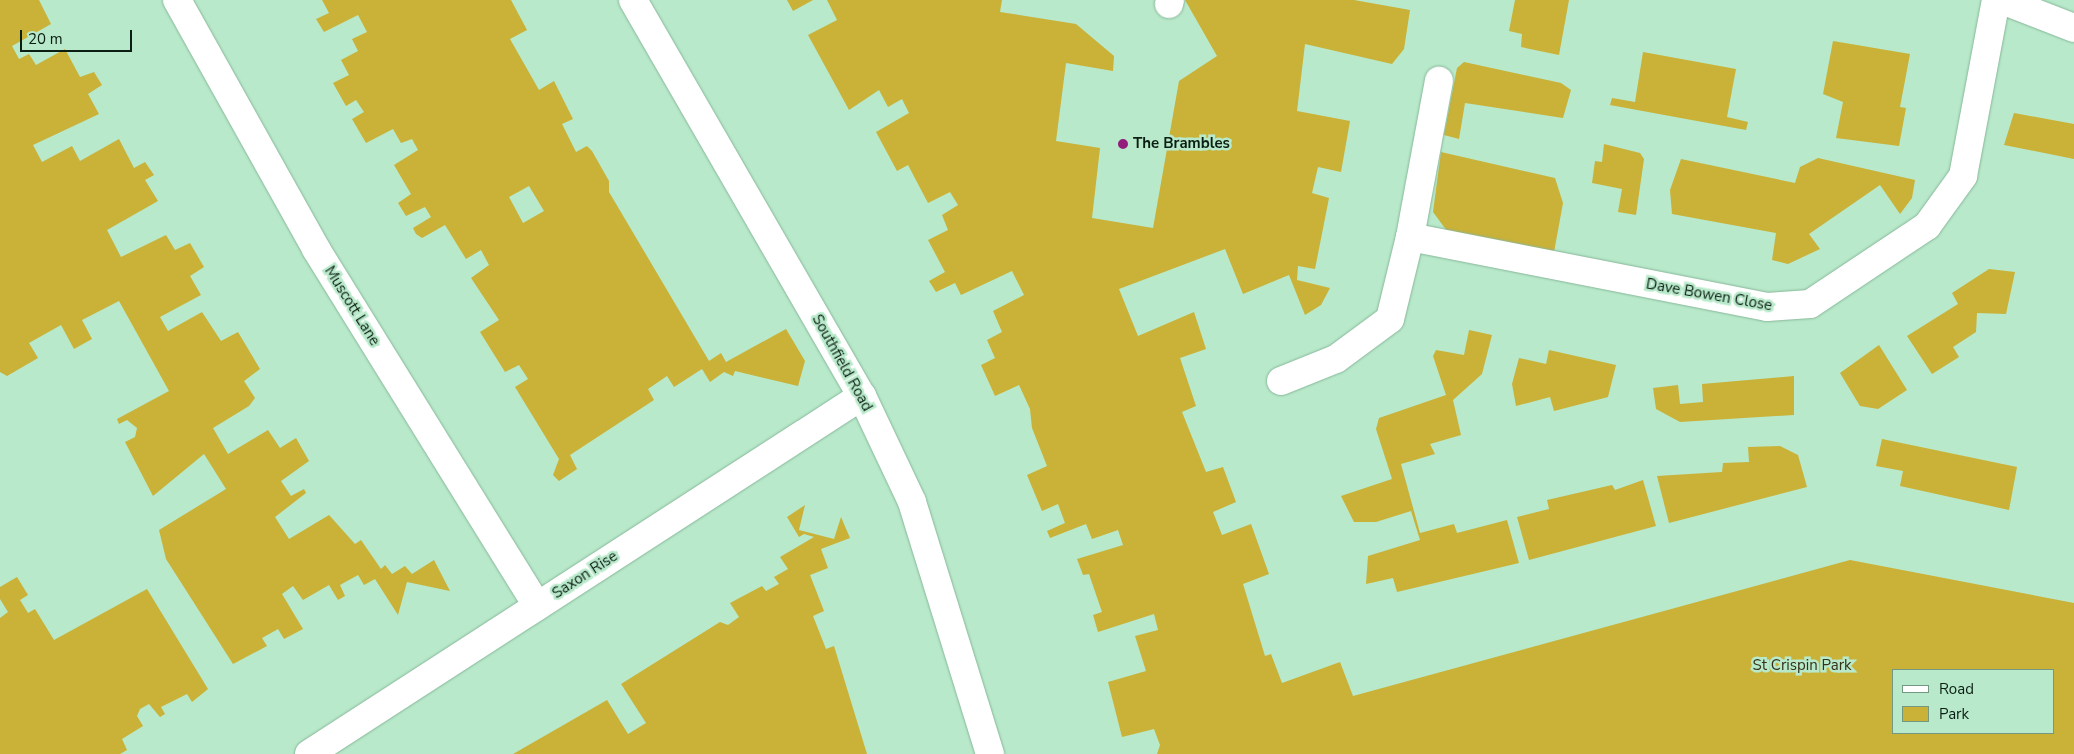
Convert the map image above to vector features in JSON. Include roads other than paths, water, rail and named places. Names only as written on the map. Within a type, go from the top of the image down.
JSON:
[{"type":"street","name":"Muscott Lane","points":[[177,0],[316,249],[537,606]]},
{"type":"street","name":"Southfield Road","points":[[633,0],[862,396],[912,502],[990,754]]},
{"type":"street","name":"Dave Bowen Close","points":[[1410,238],[1767,308],[1810,304],[1927,226],[1963,176],[1996,0]]},
{"type":"street","points":[[2002,0],[2074,28]]},
{"type":"street","points":[[1281,381],[1336,359],[1390,319],[1410,238],[1439,81]]},
{"type":"street","name":"Saxon Rise","points":[[309,754],[862,396]]},
{"type":"place","name":"The Brambles","points":[[1123,144]]},
{"type":"park label","name":"St Crispin Park","points":[[1802,666]]}]
